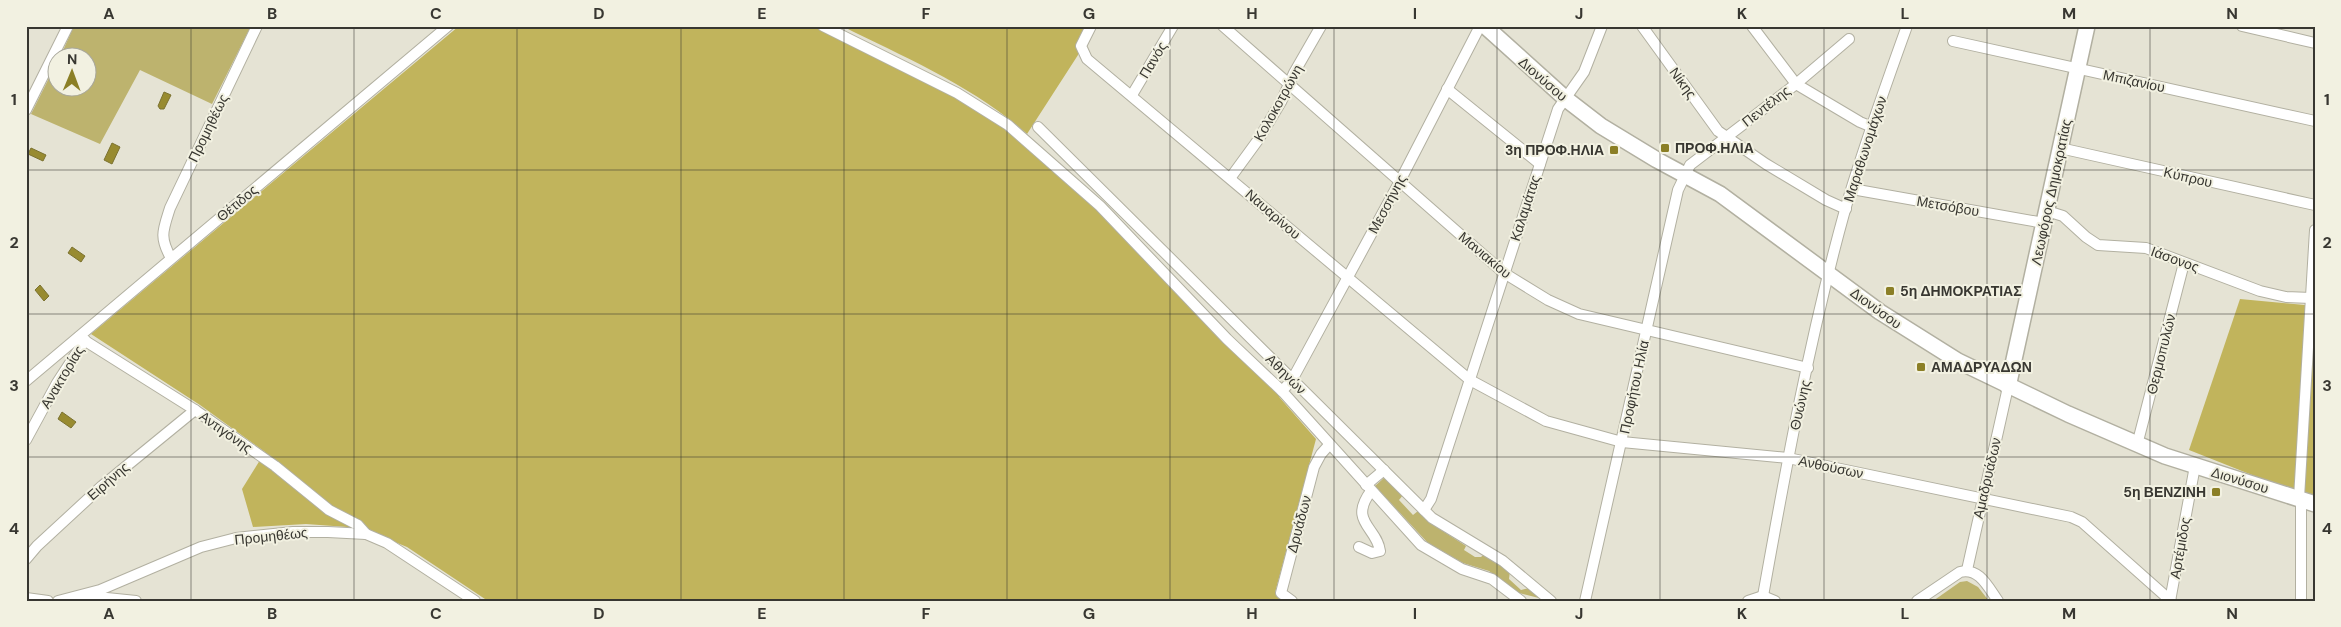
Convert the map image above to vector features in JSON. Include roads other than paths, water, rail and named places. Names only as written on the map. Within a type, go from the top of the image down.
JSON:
[{"type":"main road","name":"Διονύσου","points":[[1485,26],[1566,99],[1629,144],[1720,194],[1880,312],[1925,342],[2008,387],[2137,445],[2195,466],[2305,501]]},
{"type":"main road","name":"Λεωφόρος Δημοκρατίας","points":[[2008,387],[2088,26]]},
{"type":"street","points":[[27,107],[68,26]]},
{"type":"street","name":"Προμηθέως","points":[[171,258],[163,244],[162,232],[170,208],[257,26]]},
{"type":"street","name":"Θέτιδος","points":[[26,381],[82,338],[171,258],[448,26]]},
{"type":"street","name":"Αθηνών","points":[[824,26],[958,93],[1008,126],[1100,206],[1227,339],[1284,395],[1424,547],[1462,569],[1491,578],[1522,601]]},
{"type":"street","name":"Ναυαρίνου","points":[[1091,26],[1081,46],[1087,59],[1132,94],[1347,278],[1470,380]]},
{"type":"street","name":"Πανός","points":[[1132,94],[1173,26]]},
{"type":"street","name":"Μανιακίου","points":[[1223,26],[1290,87],[1504,273],[1548,300],[1579,314],[1808,368]]},
{"type":"street","name":"Κολοκοτρώνη","points":[[1231,178],[1258,140],[1290,87],[1294,73],[1321,26]]},
{"type":"street","name":"Μεσσήνης","points":[[1284,395],[1400,181],[1480,26]]},
{"type":"street","name":"Καλαμάτας","points":[[1424,510],[1431,499],[1558,109],[1584,72],[1602,26]]},
{"type":"street","name":"Νίκης","points":[[1642,26],[1718,131],[1726,137]]},
{"type":"street","points":[[1752,26],[1796,84],[1860,122],[1872,127]]},
{"type":"street","name":"Μαραθωνομάχων","points":[[1829,273],[1846,208],[1906,26]]},
{"type":"street","points":[[2242,26],[2315,43]]},
{"type":"street","name":"Πεντέλης","points":[[1685,174],[1690,164],[1796,84],[1849,39]]},
{"type":"street","name":"Μπιζανίου","points":[[1953,41],[2315,121]]},
{"type":"street","points":[[1447,89],[1540,164]]},
{"type":"street","name":"Αθηνών","points":[[1038,127],[1424,510],[1444,527],[1503,561],[1551,601]]},
{"type":"street","points":[[1726,137],[1792,180],[1826,200],[1846,208]]},
{"type":"street","name":"Κύπρου","points":[[2060,148],[2315,205]]},
{"type":"street","name":"Προφήτου Ηλία","points":[[1585,601],[1678,190],[1685,174]]},
{"type":"street","name":"Μετσόβου","points":[[1852,189],[2045,217]]},
{"type":"street","name":"Ιάσονος","points":[[2045,217],[2063,216],[2086,238],[2098,245],[2146,248],[2268,293],[2312,298]]},
{"type":"street","points":[[2301,601],[2315,230]]},
{"type":"street","name":"Θερμοπυλών","points":[[2137,445],[2184,262]]},
{"type":"street","name":"Θυώνης","points":[[1762,596],[1788,458],[1829,273]]},
{"type":"street","name":"Αντιγόνης","points":[[82,338],[195,410],[275,466],[329,510],[358,525],[366,534]]},
{"type":"street","name":"Ανακτορίας","points":[[26,440],[82,338]]},
{"type":"street","name":"Ανθούσων","points":[[1470,380],[1546,421],[1622,442],[1788,458],[2071,517],[2082,522],[2170,601]]},
{"type":"street","name":"Αμαδρυάδων","points":[[1967,570],[2008,387]]},
{"type":"street","name":"Ειρήνης","points":[[26,559],[37,546],[102,486],[195,410]]},
{"type":"street","name":"Δρυάδων","points":[[1292,601],[1281,592],[1314,466],[1329,445]]},
{"type":"street","name":"Αρτέμιδος","points":[[2170,601],[2195,466]]},
{"type":"street","points":[[1359,546],[1372,553],[1380,551],[1363,515],[1368,488],[1384,470]]},
{"type":"street","name":"Προμηθέως","points":[[58,601],[120,582],[156,564],[201,547],[236,538],[293,532],[366,534],[386,543],[475,601]]},
{"type":"street","points":[[1918,601],[1960,572],[1967,570],[1973,572],[1984,581],[1998,601]]},
{"type":"street","points":[[79,595],[136,601]]},
{"type":"street","points":[[1748,601],[1762,596],[1775,601]]},
{"type":"street","points":[[26,598],[48,601]]},
{"type":"place","name":"ΠΡΟΦ.ΗΛΙΑ","points":[[1665,148]]},
{"type":"place","name":"3η ΠΡΟΦ.ΗΛΙΑ","points":[[1614,150]]},
{"type":"place","name":"5η ΔΗΜΟΚΡΑΤΙΑΣ","points":[[1890,291]]},
{"type":"place","name":"ΑΜΑΔΡΥΑΔΩΝ","points":[[1921,367]]},
{"type":"place","name":"5η ΒΕΝΖΙΝΗ","points":[[2216,492]]}]
